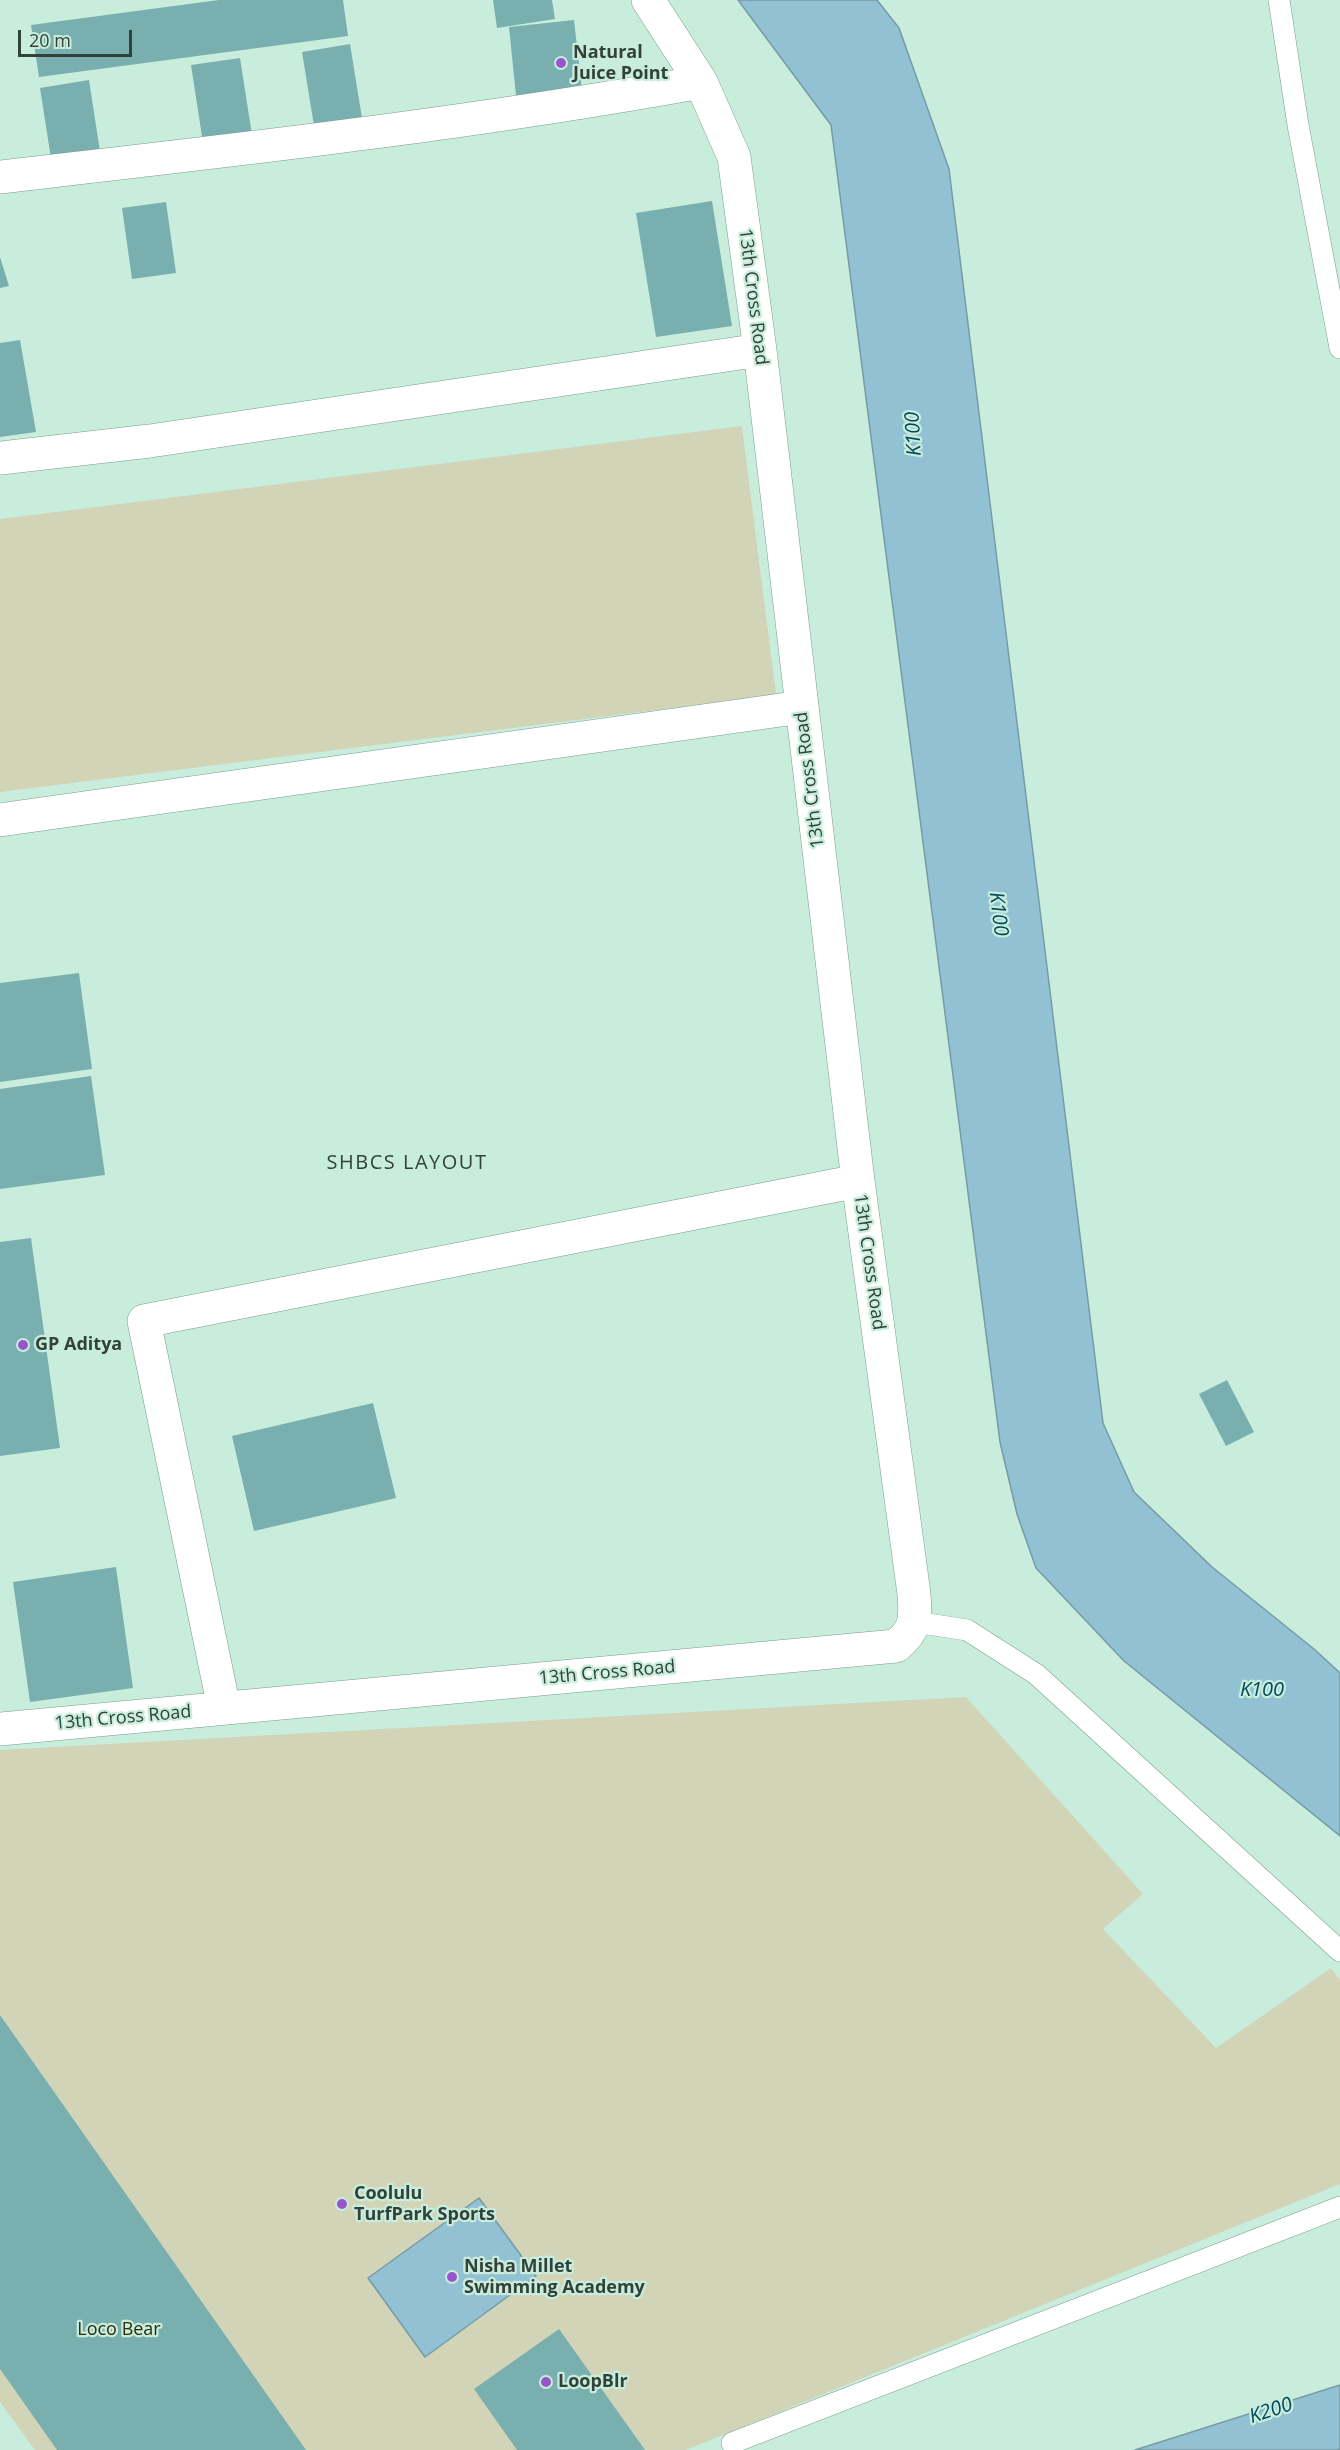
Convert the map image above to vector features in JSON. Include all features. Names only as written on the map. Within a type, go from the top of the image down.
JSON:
[{"type":"street","name":"13th Cross Road","points":[[0,1729],[896,1646],[906,1638],[915,1622],[914,1594],[858,1181],[760,350],[735,157],[701,82],[648,0]]},
{"type":"street","points":[[0,177],[362,136],[573,106],[701,82]]},
{"type":"street","points":[[0,458],[150,441],[760,350]]},
{"type":"street","points":[[0,820],[802,708]]},
{"type":"street","points":[[224,1708],[144,1321],[858,1181]]},
{"type":"lane","points":[[1279,0],[1298,126],[1340,348]]},
{"type":"lane","points":[[915,1622],[968,1630],[1036,1674],[1340,1952]]},
{"type":"lane","points":[[732,2443],[1340,2207]]},
{"type":"green space","points":[[742,426],[776,695],[0,792],[0,519]]},
{"type":"green space","points":[[966,1697],[1143,1894],[1103,1929],[1216,2048],[1331,1968],[1340,1980],[1340,2184],[686,2450],[35,2450],[0,2402],[0,1750]]},
{"type":"water","name":"K100","points":[[738,0],[877,0],[899,28],[949,169],[1103,1423],[1134,1492],[1212,1567],[1314,1649],[1340,1673],[1340,1836],[1124,1661],[1036,1568],[1017,1514],[1000,1442],[831,125]]},
{"type":"water","name":"Nisha Millet Swimming Academy","points":[[479,2198],[536,2276],[425,2357],[368,2278]]},
{"type":"water","name":"K200","points":[[1340,2385],[1340,2449],[1135,2450]]},
{"type":"building","points":[[219,0],[343,0],[348,36],[39,77],[31,25]]},
{"type":"building","points":[[493,0],[552,0],[555,19],[497,28]]},
{"type":"building","points":[[574,20],[583,99],[517,106],[509,27]]},
{"type":"building","points":[[350,44],[362,118],[314,126],[302,52]]},
{"type":"building","points":[[240,58],[252,135],[203,143],[191,65]]},
{"type":"building","points":[[89,80],[101,158],[52,165],[40,88]]},
{"type":"building","points":[[712,201],[732,326],[656,337],[636,213]]},
{"type":"building","points":[[166,202],[176,273],[132,279],[122,208]]},
{"type":"building","points":[[0,257],[9,286],[0,288]]},
{"type":"building","points":[[20,340],[36,432],[0,437],[0,343]]},
{"type":"building","points":[[79,973],[92,1069],[0,1082],[0,983]]},
{"type":"building","points":[[91,1076],[105,1175],[0,1189],[0,1089]]},
{"type":"building","name":"GP Aditya","points":[[31,1238],[60,1448],[0,1456],[0,1242]]},
{"type":"building","points":[[1227,1380],[1254,1432],[1226,1446],[1199,1394]]},
{"type":"building","points":[[373,1403],[396,1498],[254,1531],[232,1436]]},
{"type":"building","points":[[116,1567],[133,1688],[30,1702],[13,1582]]},
{"type":"building","name":"Loco Bear","points":[[0,2015],[306,2450],[57,2450],[0,2369]]},
{"type":"building","points":[[559,2329],[645,2450],[517,2450],[474,2389]]},
{"type":"place","name":"Natural Juice Point","points":[[561,63]]},
{"type":"place","name":"GP Aditya","points":[[23,1345]]},
{"type":"place","name":"Coolulu TurfPark Sports","points":[[342,2204]]},
{"type":"place","name":"Nisha Millet Swimming Academy","points":[[452,2277]]},
{"type":"place","name":"LoopBlr","points":[[546,2382]]},
{"type":"district","name":"SHBCS LAYOUT","points":[[407,1163]]}]
